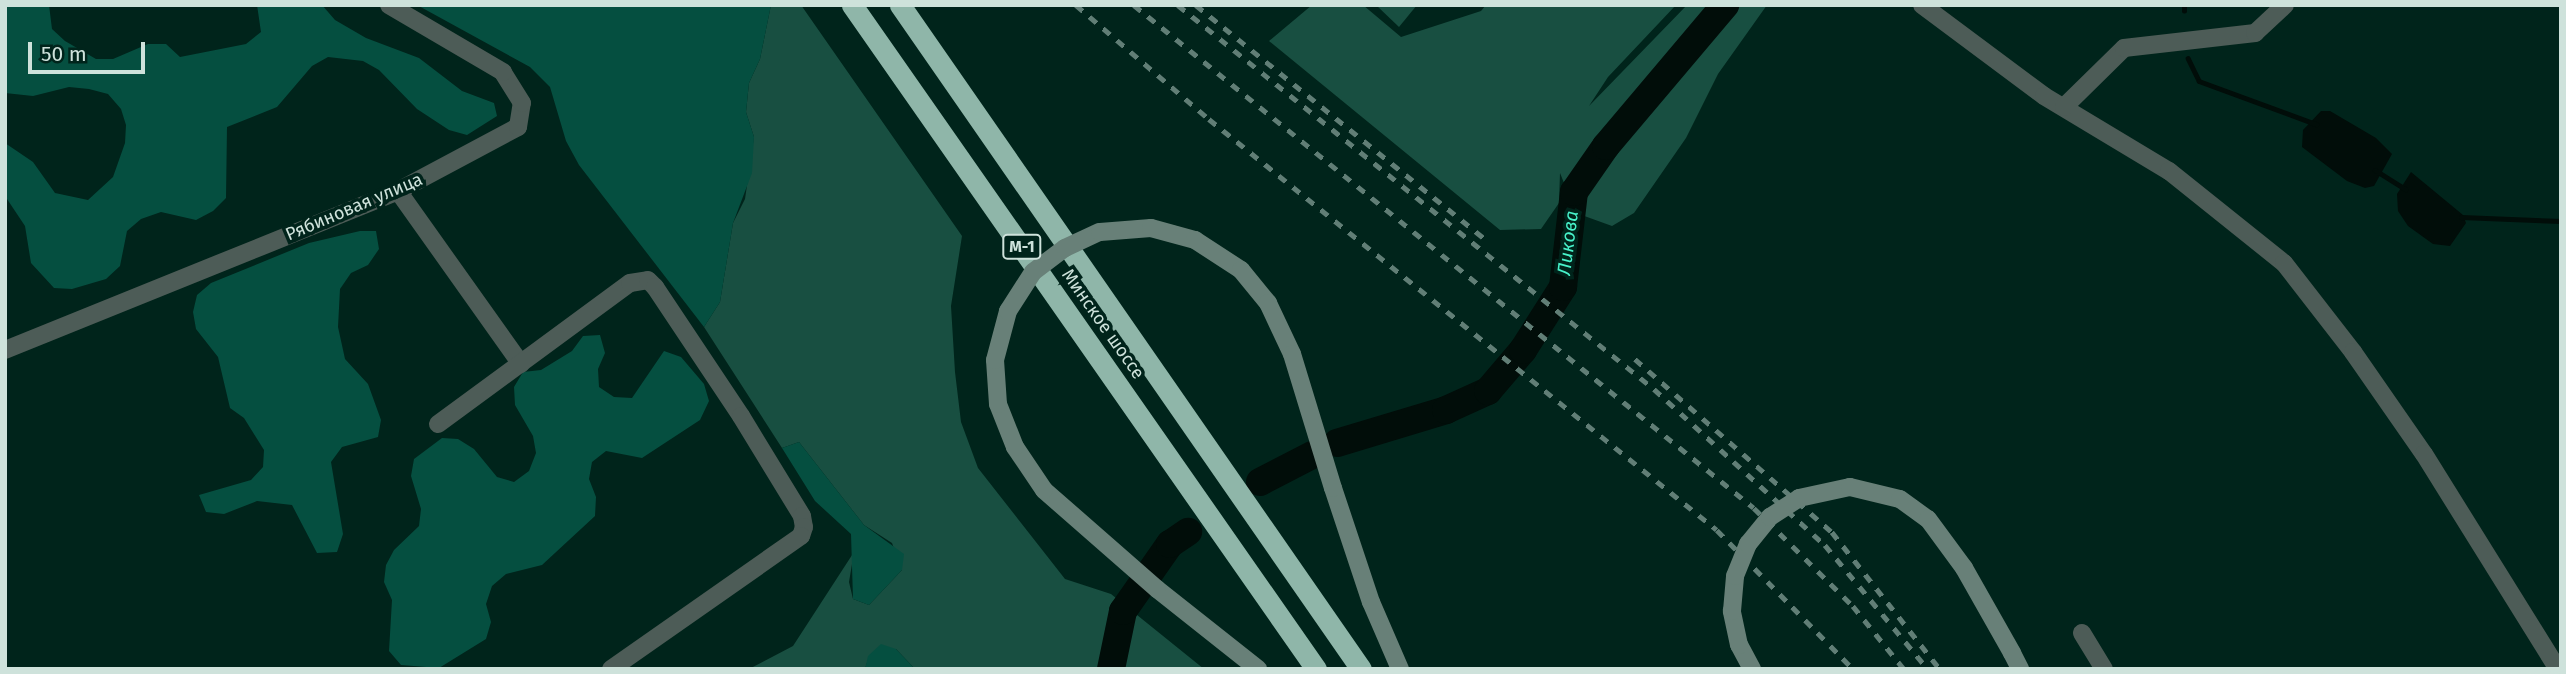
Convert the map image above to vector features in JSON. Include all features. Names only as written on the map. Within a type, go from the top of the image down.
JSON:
[{"type":"highway","name":"Минское шоссе","points":[[852,5],[1316,669]]},
{"type":"highway","name":"Минское шоссе","points":[[900,5],[1361,669]]},
{"type":"street","name":"Рябиновая улица","points":[[5,350],[398,191],[508,136],[518,127],[522,103],[503,72],[389,5]]},
{"type":"street","points":[[1922,5],[2064,107],[2169,171],[2284,263],[2353,352],[2424,454],[2558,669]]},
{"type":"street","points":[[2064,107],[2124,48],[2255,33],[2285,5]]},
{"type":"street","points":[[398,191],[521,364]]},
{"type":"street","points":[[1258,669],[1157,589],[1044,489],[1015,447],[998,404],[995,360],[1008,311],[1025,282],[1065,248],[1100,232],[1151,228],[1195,240],[1241,270],[1268,303],[1292,354],[1371,602],[1400,669]]},
{"type":"street","points":[[438,424],[630,283],[648,280],[803,516],[801,536],[611,669]]},
{"type":"street","points":[[1752,669],[1739,645],[1732,611],[1735,576],[1748,544],[1770,517],[1799,498],[1850,487],[1884,493],[1928,519],[1964,568],[2016,661]]},
{"type":"street","points":[[2082,634],[2104,669]]},
{"type":"green space","points":[[5,5],[49,5],[52,29],[65,41],[96,59],[113,59],[148,44],[166,44],[180,57],[246,44],[261,32],[257,5],[322,5],[335,20],[366,38],[419,58],[462,91],[494,103],[497,116],[467,135],[449,130],[417,109],[379,70],[363,61],[328,57],[312,66],[277,107],[227,127],[226,198],[213,211],[196,220],[161,212],[141,219],[127,231],[120,266],[106,279],[72,289],[54,288],[31,263],[25,226],[5,196],[5,143],[33,162],[55,193],[88,200],[113,177],[125,143],[126,125],[121,109],[108,94],[69,87],[33,96],[5,93]]},
{"type":"green space","points":[[417,5],[771,5],[760,59],[749,83],[746,112],[754,137],[752,173],[733,223],[720,302],[704,327],[579,165],[566,141],[550,87],[530,67]]},
{"type":"green space","points":[[771,5],[801,5],[962,236],[951,306],[955,372],[961,422],[978,468],[1065,579],[1111,594],[1204,669],[915,669],[896,649],[869,656],[865,669],[749,669],[793,646],[854,552],[849,582],[853,599],[869,605],[902,570],[892,543],[864,525],[799,442],[782,448],[704,327],[720,302],[733,223],[745,199],[754,137],[746,112],[749,83],[760,59]]},
{"type":"green space","points":[[1312,5],[1363,5],[1401,37],[1481,11],[1486,5],[1676,5],[1608,77],[1589,106],[1687,5],[1767,5],[1718,74],[1686,138],[1634,213],[1612,226],[1576,213],[1560,173],[1559,203],[1541,229],[1500,230],[1269,41]]},
{"type":"green space","points":[[1376,5],[1417,5],[1399,27]]},
{"type":"green space","points":[[360,231],[376,231],[379,249],[368,265],[351,273],[340,289],[338,327],[345,359],[368,384],[381,420],[378,437],[342,447],[331,462],[343,534],[337,552],[317,553],[292,505],[257,501],[224,514],[206,512],[199,495],[251,480],[263,467],[264,450],[244,418],[230,408],[218,357],[196,329],[193,312],[197,295],[211,283],[309,243]]},
{"type":"green space","points":[[600,335],[605,353],[598,369],[599,387],[614,397],[632,398],[664,351],[681,357],[704,384],[709,401],[700,420],[642,458],[606,451],[592,462],[589,479],[596,497],[595,516],[542,565],[506,574],[492,586],[486,604],[491,622],[486,639],[439,668],[401,665],[389,651],[392,600],[384,582],[386,565],[394,550],[419,526],[421,509],[411,476],[414,459],[442,438],[458,439],[474,449],[497,477],[514,482],[529,471],[536,453],[533,436],[515,405],[514,387],[523,372],[541,370],[572,351],[583,336]]},
{"type":"green space","points":[[1483,378],[1490,400],[1410,434],[1346,447],[1344,432],[1424,411],[1453,399]]},
{"type":"green space","points":[[799,442],[864,525],[904,554],[902,570],[869,605],[853,599],[851,534],[815,501],[782,448]]},
{"type":"green space","points":[[881,644],[896,649],[915,669],[865,669],[868,656]]},
{"type":"shaded area","points":[[2321,111],[2330,111],[2376,138],[2392,154],[2374,186],[2365,188],[2347,181],[2302,147],[2303,130]]},
{"type":"shaded area","points":[[2411,172],[2463,215],[2466,223],[2450,246],[2433,244],[2408,226],[2398,211],[2397,194]]},
{"type":"waterway","name":"Ликова","points":[[1337,443],[1446,410],[1488,391],[1523,350],[1563,287],[1574,192],[1606,146],[1725,5]]},
{"type":"waterway","points":[[2184,5],[2184,11]]},
{"type":"waterway","points":[[2188,58],[2199,81],[2316,124]]},
{"type":"waterway","points":[[2375,170],[2406,189]]},
{"type":"waterway","points":[[2461,217],[2561,221]]},
{"type":"waterway","name":"Ликова","points":[[1260,482],[1312,455]]},
{"type":"waterway","name":"Ликова","points":[[1111,669],[1123,611],[1170,544],[1188,532]]},
{"type":"railway","points":[[1076,5],[1209,119],[1717,530],[1853,669]]},
{"type":"railway","points":[[1134,5],[1754,508],[1853,606],[1904,669]]},
{"type":"railway","points":[[1178,5],[1654,389],[1825,545],[1928,669]]},
{"type":"railway","points":[[1196,5],[1485,239]]},
{"type":"railway","points":[[1635,359],[1832,532],[1940,669]]}]
